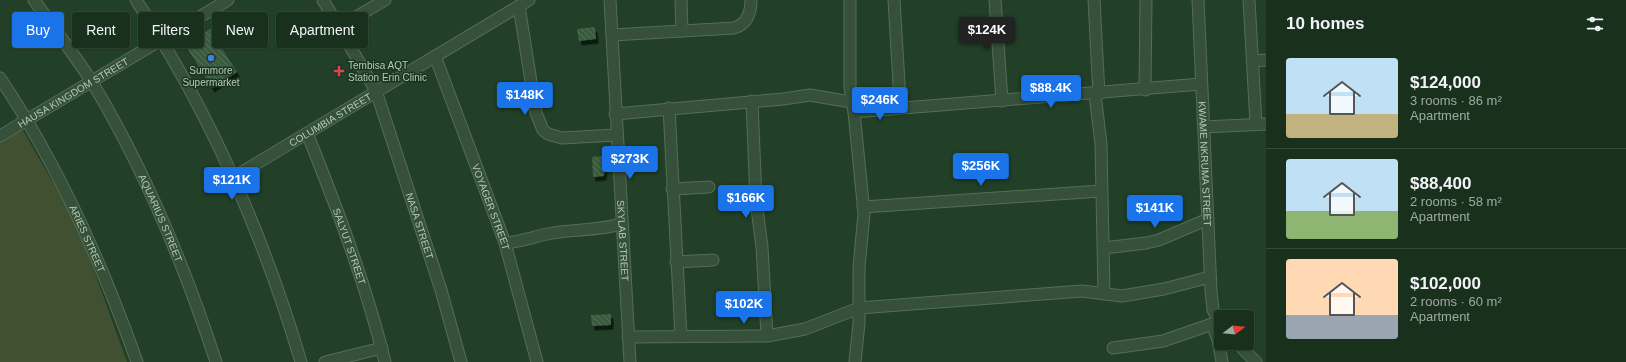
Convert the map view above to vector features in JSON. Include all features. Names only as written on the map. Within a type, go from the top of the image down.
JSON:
[{"type":"street","name":"AQUARIUS STREET","points":[[34,0],[91,81],[132,156],[172,239],[216,362]]},
{"type":"street","points":[[136,0],[144,12]]},
{"type":"street","name":"HAUSA KINGDOM STREET","points":[[204,15],[228,0]]},
{"type":"street","name":"NASA STREET","points":[[322,0],[330,12]]},
{"type":"street","points":[[365,12],[385,0]]},
{"type":"street","name":"SKYLAB STREET","points":[[610,0],[616,135],[630,362]]},
{"type":"street","points":[[681,0],[682,31]]},
{"type":"street","points":[[612,35],[740,26],[750,14],[751,0]]},
{"type":"street","points":[[850,0],[849,58],[864,223],[859,268],[859,308],[855,362]]},
{"type":"street","points":[[894,0],[900,100],[903,107]]},
{"type":"street","points":[[995,0],[1002,101]]},
{"type":"street","points":[[1094,0],[1097,94],[1101,144],[1104,294]]},
{"type":"street","points":[[1145,90],[1146,0]]},
{"type":"street","name":"KWAME NKRUMA STREET","points":[[1198,0],[1210,277],[1214,311]]},
{"type":"street","points":[[1204,127],[1261,124],[1253,61],[1249,0]]},
{"type":"street","points":[[524,3],[536,113],[543,130],[548,134],[562,138],[616,135]]},
{"type":"street","name":"COLUMBIA STREET","points":[[234,177],[524,3]]},
{"type":"street","name":"HAUSA KINGDOM STREET","points":[[0,136],[148,48]]},
{"type":"street","points":[[167,48],[200,107],[234,177],[278,286],[301,362]]},
{"type":"street","name":"NASA STREET","points":[[352,48],[376,91],[441,290],[460,362]]},
{"type":"street","name":"VOYAGER STREET","points":[[435,56],[505,243],[537,362]]},
{"type":"street","points":[[1253,61],[1266,60]]},
{"type":"street","name":"ARIES STREET","points":[[0,78],[26,120],[62,184],[92,246],[121,315],[137,362]]},
{"type":"street","points":[[615,114],[669,108],[784,99],[805,95],[853,107],[903,107],[1097,94],[1201,84]]},
{"type":"street","points":[[752,101],[756,201],[762,247],[767,336]]},
{"type":"street","points":[[669,108],[672,189],[681,336]]},
{"type":"street","name":"SALYUT STREET","points":[[307,133],[347,238],[382,348],[385,362]]},
{"type":"street","points":[[672,189],[709,187]]},
{"type":"street","points":[[863,207],[1101,191]]},
{"type":"street","points":[[1104,248],[1159,240],[1208,219]]},
{"type":"street","points":[[505,243],[522,242],[546,234],[608,228],[621,224]]},
{"type":"street","points":[[676,262],[713,260]]},
{"type":"street","points":[[628,337],[767,336],[805,329],[859,308],[1082,291],[1122,296],[1153,292],[1210,277]]},
{"type":"street","points":[[1113,348],[1163,341],[1214,325]]},
{"type":"street","points":[[325,362],[382,348]]},
{"type":"street","name":"KWAME NKRUMA STREET","points":[[1220,350],[1222,362]]},
{"type":"street","points":[[1244,350],[1256,362]]},
{"type":"green space","points":[[21,127],[78,226],[127,362],[0,362],[0,141]]},
{"type":"building","points":[[595,27],[596,39],[579,41],[577,29]]},
{"type":"building","name":"Summore Supermarket","points":[[210,29],[212,32],[212,48],[222,48],[237,72],[212,88],[187,48],[204,48],[204,33]]},
{"type":"building","points":[[603,156],[603,160],[606,159],[604,176],[593,177],[592,157]]},
{"type":"building","points":[[611,314],[611,325],[592,326],[591,315]]},
{"type":"place","name":"Summore Supermarket","points":[[211,58]]},
{"type":"place","name":"Tembisa AQT Station Erin Clinic","points":[[339,71]]}]
